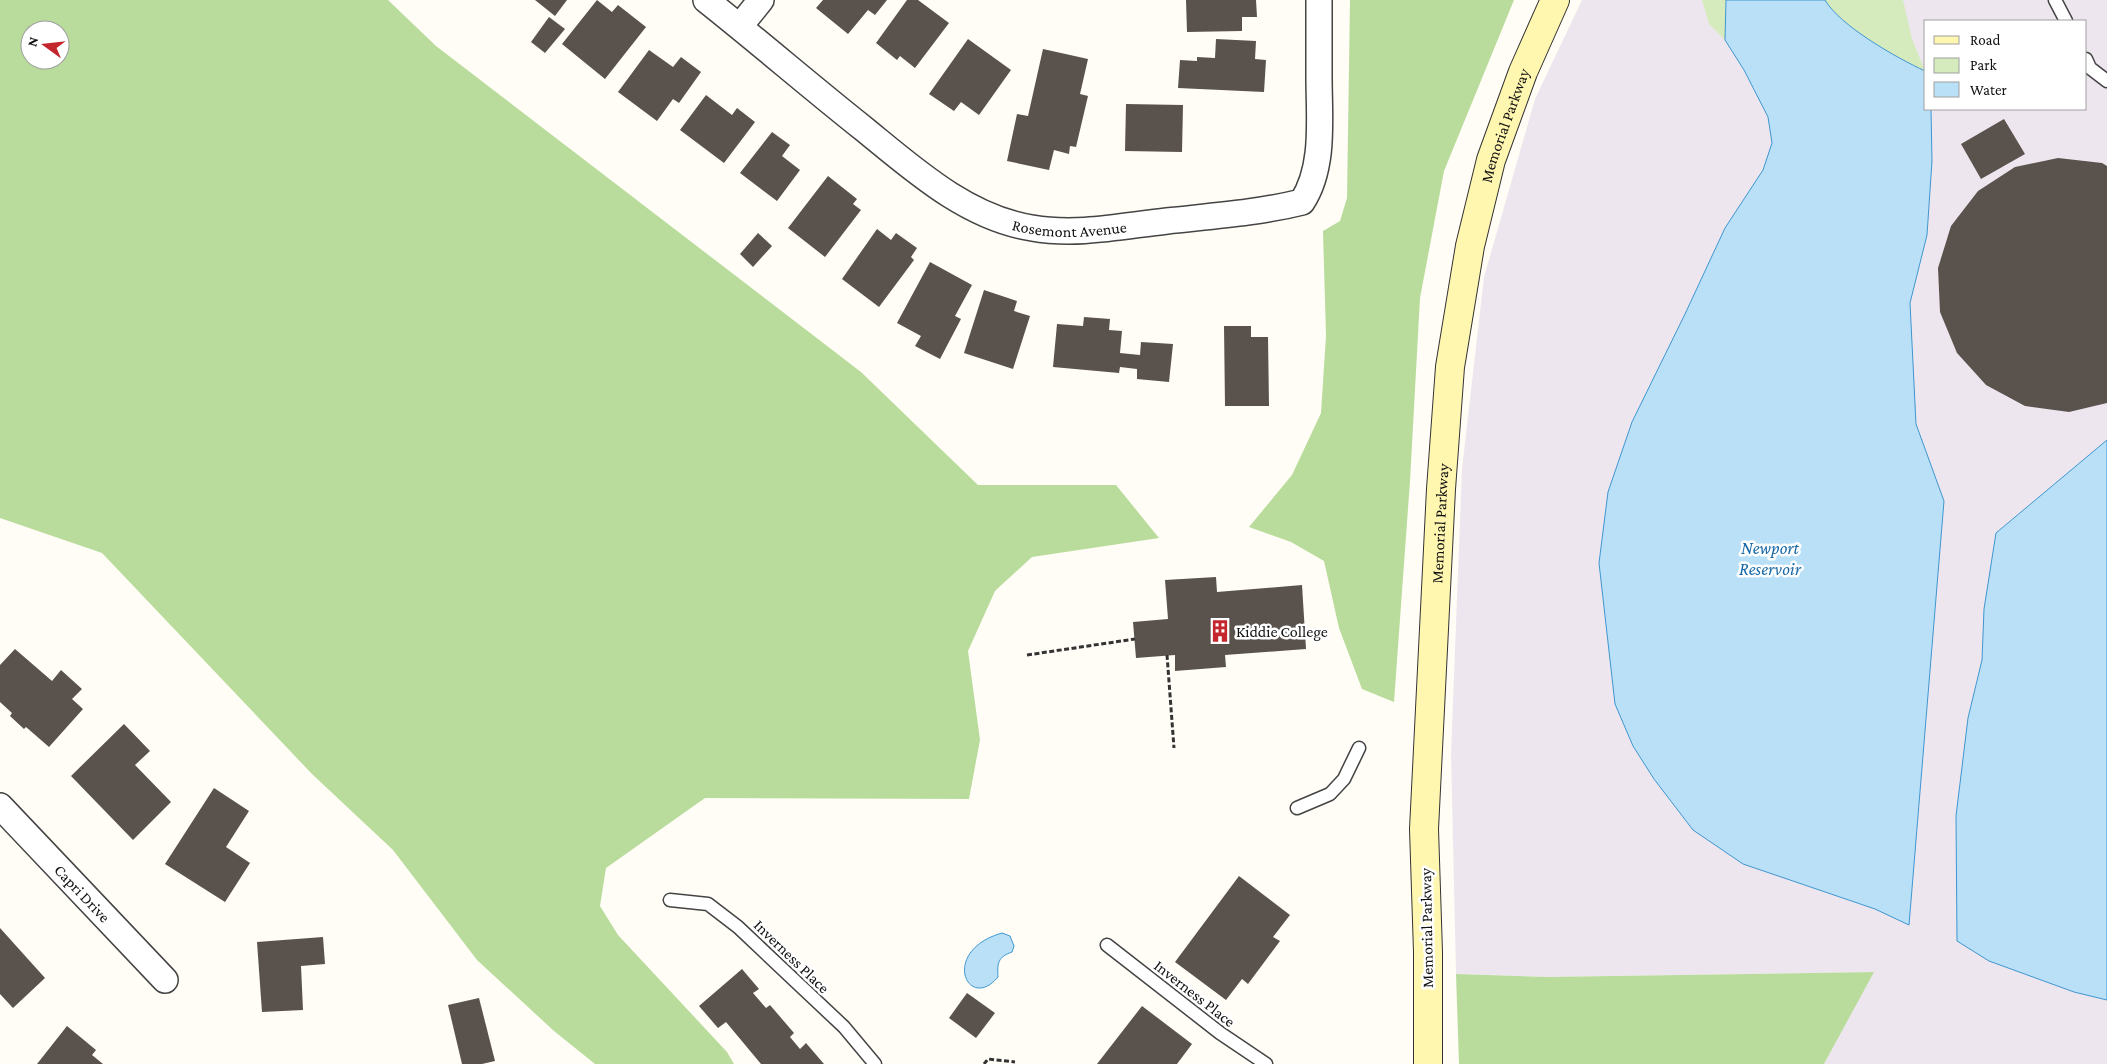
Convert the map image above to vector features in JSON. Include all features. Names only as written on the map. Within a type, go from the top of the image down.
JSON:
[{"type":"main road","name":"Memorial Parkway","points":[[1428,1064],[1428,952],[1424,829],[1441,489],[1450,367],[1470,246],[1491,160],[1523,72],[1555,0]]},
{"type":"street","name":"Rosemont Avenue","points":[[706,0],[740,26],[816,92],[947,193],[978,210],[1009,222],[1056,232],[1095,230],[1272,208],[1302,202],[1309,191],[1315,170],[1319,139],[1319,0]]},
{"type":"street","points":[[740,26],[761,0]]},
{"type":"street","name":"Capri Drive","points":[[0,806],[165,980]]},
{"type":"lane","points":[[2055,0],[2065,20]]},
{"type":"lane","points":[[2087,61],[2090,68],[2107,81]]},
{"type":"lane","points":[[1297,808],[1330,794],[1344,779],[1359,748]]},
{"type":"lane","name":"Inverness Place","points":[[670,900],[708,904],[738,927],[844,1027],[875,1064]]},
{"type":"lane","name":"Inverness Place","points":[[1107,945],[1220,1033],[1266,1064]]},
{"type":"path","points":[[1027,655],[1135,639]]},
{"type":"path","points":[[1168,655],[1174,748]]},
{"type":"path","points":[[984,1064],[988,1059],[1015,1062]]},
{"type":"shaded area","points":[[1582,0],[2107,0],[2107,1064],[1824,1064],[1873,972],[1546,977],[1456,974],[1451,754],[1462,469],[1484,277],[1535,99]]},
{"type":"green space","points":[[0,0],[388,0],[436,46],[861,372],[978,485],[1116,485],[1159,538],[1032,557],[995,591],[968,651],[980,740],[969,799],[705,798],[606,868],[600,906],[618,935],[727,1052],[734,1064],[595,1064],[554,1031],[477,960],[393,850],[312,774],[102,553],[0,518]]},
{"type":"green space","points":[[1350,0],[1514,0],[1444,171],[1420,298],[1410,481],[1394,702],[1362,689],[1339,628],[1324,561],[1291,542],[1249,527],[1292,475],[1321,413],[1326,336],[1323,231],[1340,221],[1347,198]]},
{"type":"green space","points":[[1702,0],[1726,0],[1725,40],[1709,24]]},
{"type":"green space","points":[[1825,0],[1903,0],[1912,39],[1924,70],[1885,50],[1856,30],[1832,10]]},
{"type":"green space","points":[[1874,972],[1824,1064],[1459,1064],[1456,974],[1546,977]]},
{"type":"water","name":"Newport Reservoir","points":[[1726,0],[1825,0],[1843,20],[1870,40],[1924,70],[1924,110],[1931,110],[1932,161],[1927,235],[1910,303],[1916,424],[1944,501],[1909,925],[1875,909],[1743,864],[1693,830],[1654,779],[1633,746],[1615,704],[1599,563],[1608,492],[1632,422],[1725,228],[1763,170],[1772,143],[1768,117],[1744,70],[1725,40]]},
{"type":"water","points":[[2107,440],[2107,1000],[2074,992],[1989,961],[1957,941],[1956,816],[1968,718],[1982,660],[1984,609],[1996,533]]},
{"type":"water","points":[[1002,933],[1010,936],[1014,946],[1012,952],[999,961],[998,977],[987,986],[977,988],[969,984],[965,975],[965,964],[971,953],[983,942]]},
{"type":"building","points":[[535,0],[567,0],[555,16]]},
{"type":"building","points":[[597,0],[612,12],[618,5],[646,27],[605,79],[562,44]]},
{"type":"building","points":[[823,0],[887,0],[875,15],[868,10],[848,34],[816,8]]},
{"type":"building","points":[[907,0],[918,0],[949,23],[915,68],[900,56],[897,60],[876,43]]},
{"type":"building","points":[[1186,0],[1256,0],[1257,17],[1242,17],[1242,31],[1187,32]]},
{"type":"building","points":[[549,17],[565,29],[545,53],[531,42]]},
{"type":"building","points":[[968,39],[1011,70],[979,115],[961,102],[954,111],[929,94]]},
{"type":"building","points":[[1216,39],[1256,41],[1255,59],[1266,60],[1264,92],[1178,88],[1180,60],[1197,61],[1197,57],[1215,58]]},
{"type":"building","points":[[1043,49],[1088,59],[1080,94],[1088,96],[1076,147],[1070,146],[1069,154],[1054,150],[1049,170],[1007,161],[1017,114],[1028,116]]},
{"type":"building","points":[[649,50],[673,67],[681,57],[701,72],[679,103],[673,99],[657,121],[618,92]]},
{"type":"building","points":[[706,95],[732,115],[737,108],[755,122],[724,163],[680,130]]},
{"type":"building","points":[[1126,104],[1183,105],[1182,152],[1125,151]]},
{"type":"building","points":[[2004,119],[2025,154],[1981,179],[1961,144]]},
{"type":"building","points":[[772,132],[790,145],[782,156],[800,170],[777,201],[740,173]]},
{"type":"building","points":[[2058,158],[2102,163],[2107,166],[2107,403],[2069,412],[2025,406],[1986,385],[1957,353],[1940,312],[1938,268],[1951,226],[1978,191],[2015,167]]},
{"type":"building","points":[[828,176],[857,199],[853,204],[861,210],[825,257],[788,228]]},
{"type":"building","points":[[877,229],[891,240],[896,233],[917,248],[911,257],[914,260],[879,307],[842,279]]},
{"type":"building","points":[[758,233],[772,246],[753,267],[740,254]]},
{"type":"building","points":[[930,262],[972,285],[955,316],[961,319],[940,359],[915,346],[921,336],[897,323]]},
{"type":"building","points":[[984,290],[1017,301],[1014,311],[1030,316],[1013,369],[964,353]]},
{"type":"building","points":[[1084,317],[1110,319],[1109,330],[1122,331],[1120,353],[1140,355],[1141,342],[1173,344],[1169,382],[1137,379],[1137,369],[1120,367],[1119,373],[1053,367],[1057,324],[1083,326]]},
{"type":"building","points":[[1224,326],[1251,326],[1251,337],[1268,337],[1269,406],[1225,406]]},
{"type":"building","name":"Kiddie College","points":[[1216,577],[1217,592],[1302,585],[1306,649],[1225,655],[1226,667],[1175,671],[1175,655],[1136,658],[1133,622],[1168,619],[1165,580]]},
{"type":"building","points":[[15,649],[52,681],[61,670],[82,689],[72,699],[83,709],[49,747],[26,727],[24,729],[10,716],[12,713],[0,702],[0,665]]},
{"type":"building","points":[[124,724],[150,751],[135,765],[171,802],[133,840],[71,776]]},
{"type":"building","points":[[214,788],[249,811],[226,847],[250,863],[225,902],[165,864]]},
{"type":"building","points":[[1239,876],[1290,915],[1273,937],[1280,941],[1248,984],[1242,979],[1226,1000],[1175,962]]},
{"type":"building","points":[[0,928],[45,978],[13,1008],[0,994]]},
{"type":"building","points":[[323,937],[325,964],[301,966],[303,1010],[262,1012],[257,942]]},
{"type":"building","points":[[742,969],[759,989],[753,993],[766,1008],[770,1005],[794,1033],[790,1037],[800,1049],[806,1043],[824,1064],[761,1064],[726,1022],[718,1028],[699,1006]]},
{"type":"building","points":[[967,993],[995,1013],[976,1038],[949,1018]]},
{"type":"building","points":[[479,998],[495,1061],[482,1064],[462,1064],[448,1005]]},
{"type":"building","points":[[1142,1006],[1192,1044],[1177,1064],[1097,1064]]},
{"type":"building","points":[[67,1026],[96,1050],[92,1055],[103,1064],[37,1064]]},
{"type":"place","name":"Kiddie College","points":[[1220,631]]}]
